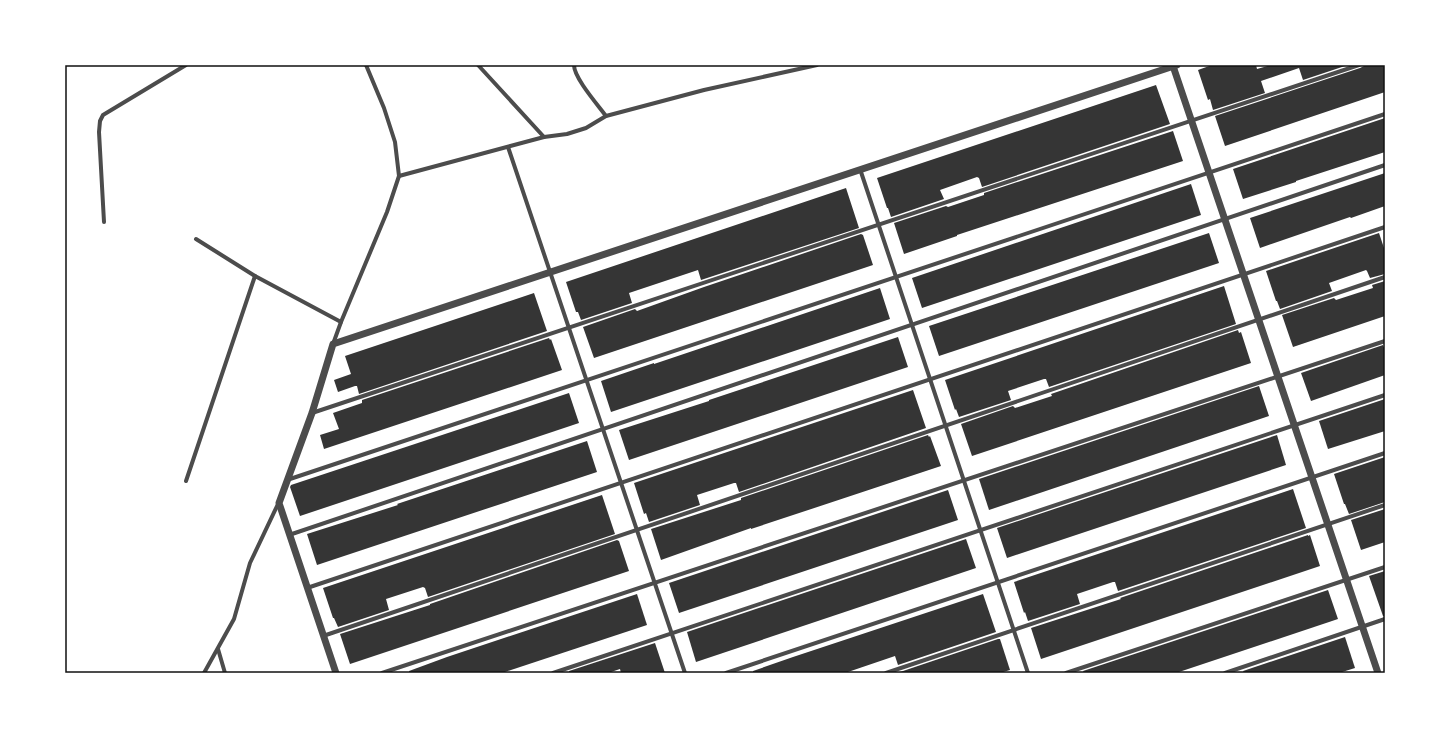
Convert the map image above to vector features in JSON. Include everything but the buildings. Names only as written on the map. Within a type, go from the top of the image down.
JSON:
[{"type":"street","points":[[104,222],[99,132],[100,122],[103,115],[186,65]]},
{"type":"street","points":[[204,673],[234,619],[250,563],[287,480],[312,413],[341,322],[387,212],[399,176],[395,142],[384,108],[366,65]]},
{"type":"street","points":[[478,65],[544,137]]},
{"type":"street","points":[[574,65],[574,69],[581,81],[606,116]]},
{"type":"street","points":[[399,176],[544,137],[567,134],[586,128],[606,116],[704,90],[817,65]]},
{"type":"street","points":[[333,344],[1174,65],[1378,673]]},
{"type":"street","points":[[312,413],[1359,65]]},
{"type":"street","points":[[287,480],[1385,114]]},
{"type":"street","points":[[508,147],[685,673]]},
{"type":"street","points":[[289,535],[1385,165]]},
{"type":"street","points":[[860,170],[1028,673]]},
{"type":"street","points":[[307,588],[1385,227]]},
{"type":"street","points":[[196,239],[255,276],[341,322]]},
{"type":"street","points":[[186,480],[255,276]]},
{"type":"street","points":[[323,636],[1385,277]]},
{"type":"street","points":[[382,673],[1385,341]]},
{"type":"street","points":[[553,673],[1385,395]]},
{"type":"street","points":[[726,673],[1385,453]]},
{"type":"street","points":[[278,503],[336,673]]},
{"type":"street","points":[[886,673],[1385,505]]},
{"type":"street","points":[[1066,673],[1385,567]]},
{"type":"street","points":[[1225,673],[1385,619]]},
{"type":"street","points":[[218,649],[225,673]]}]
